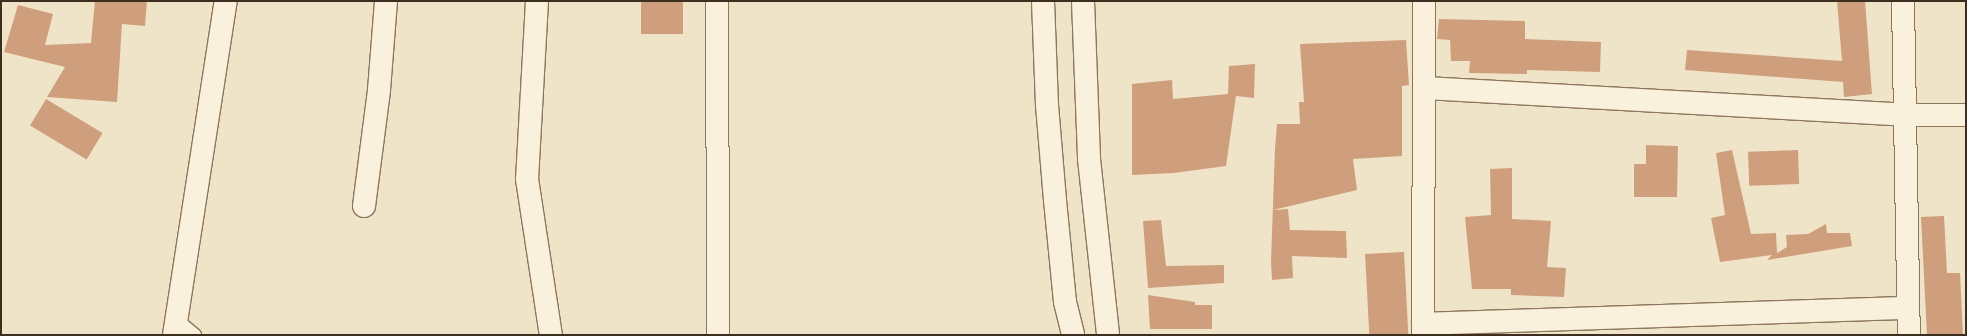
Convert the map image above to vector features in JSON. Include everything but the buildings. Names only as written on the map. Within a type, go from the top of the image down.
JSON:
[{"type":"street","points":[[176,328],[226,1]]},
{"type":"street","points":[[364,206],[379,90],[386,1]]},
{"type":"street","points":[[537,1],[527,179],[551,335]]},
{"type":"street","points":[[717,1],[718,335]]},
{"type":"street","points":[[1043,1],[1047,105],[1055,200],[1065,302],[1072,335]]},
{"type":"street","points":[[1083,1],[1089,159],[1108,335]]},
{"type":"street","points":[[1424,1],[1425,88],[1423,329],[1907,308]]},
{"type":"street","points":[[1903,1],[1907,308],[1909,335]]},
{"type":"street","points":[[1425,88],[1905,115],[1966,115]]},
{"type":"lane","points":[[176,328],[195,335]]}]
